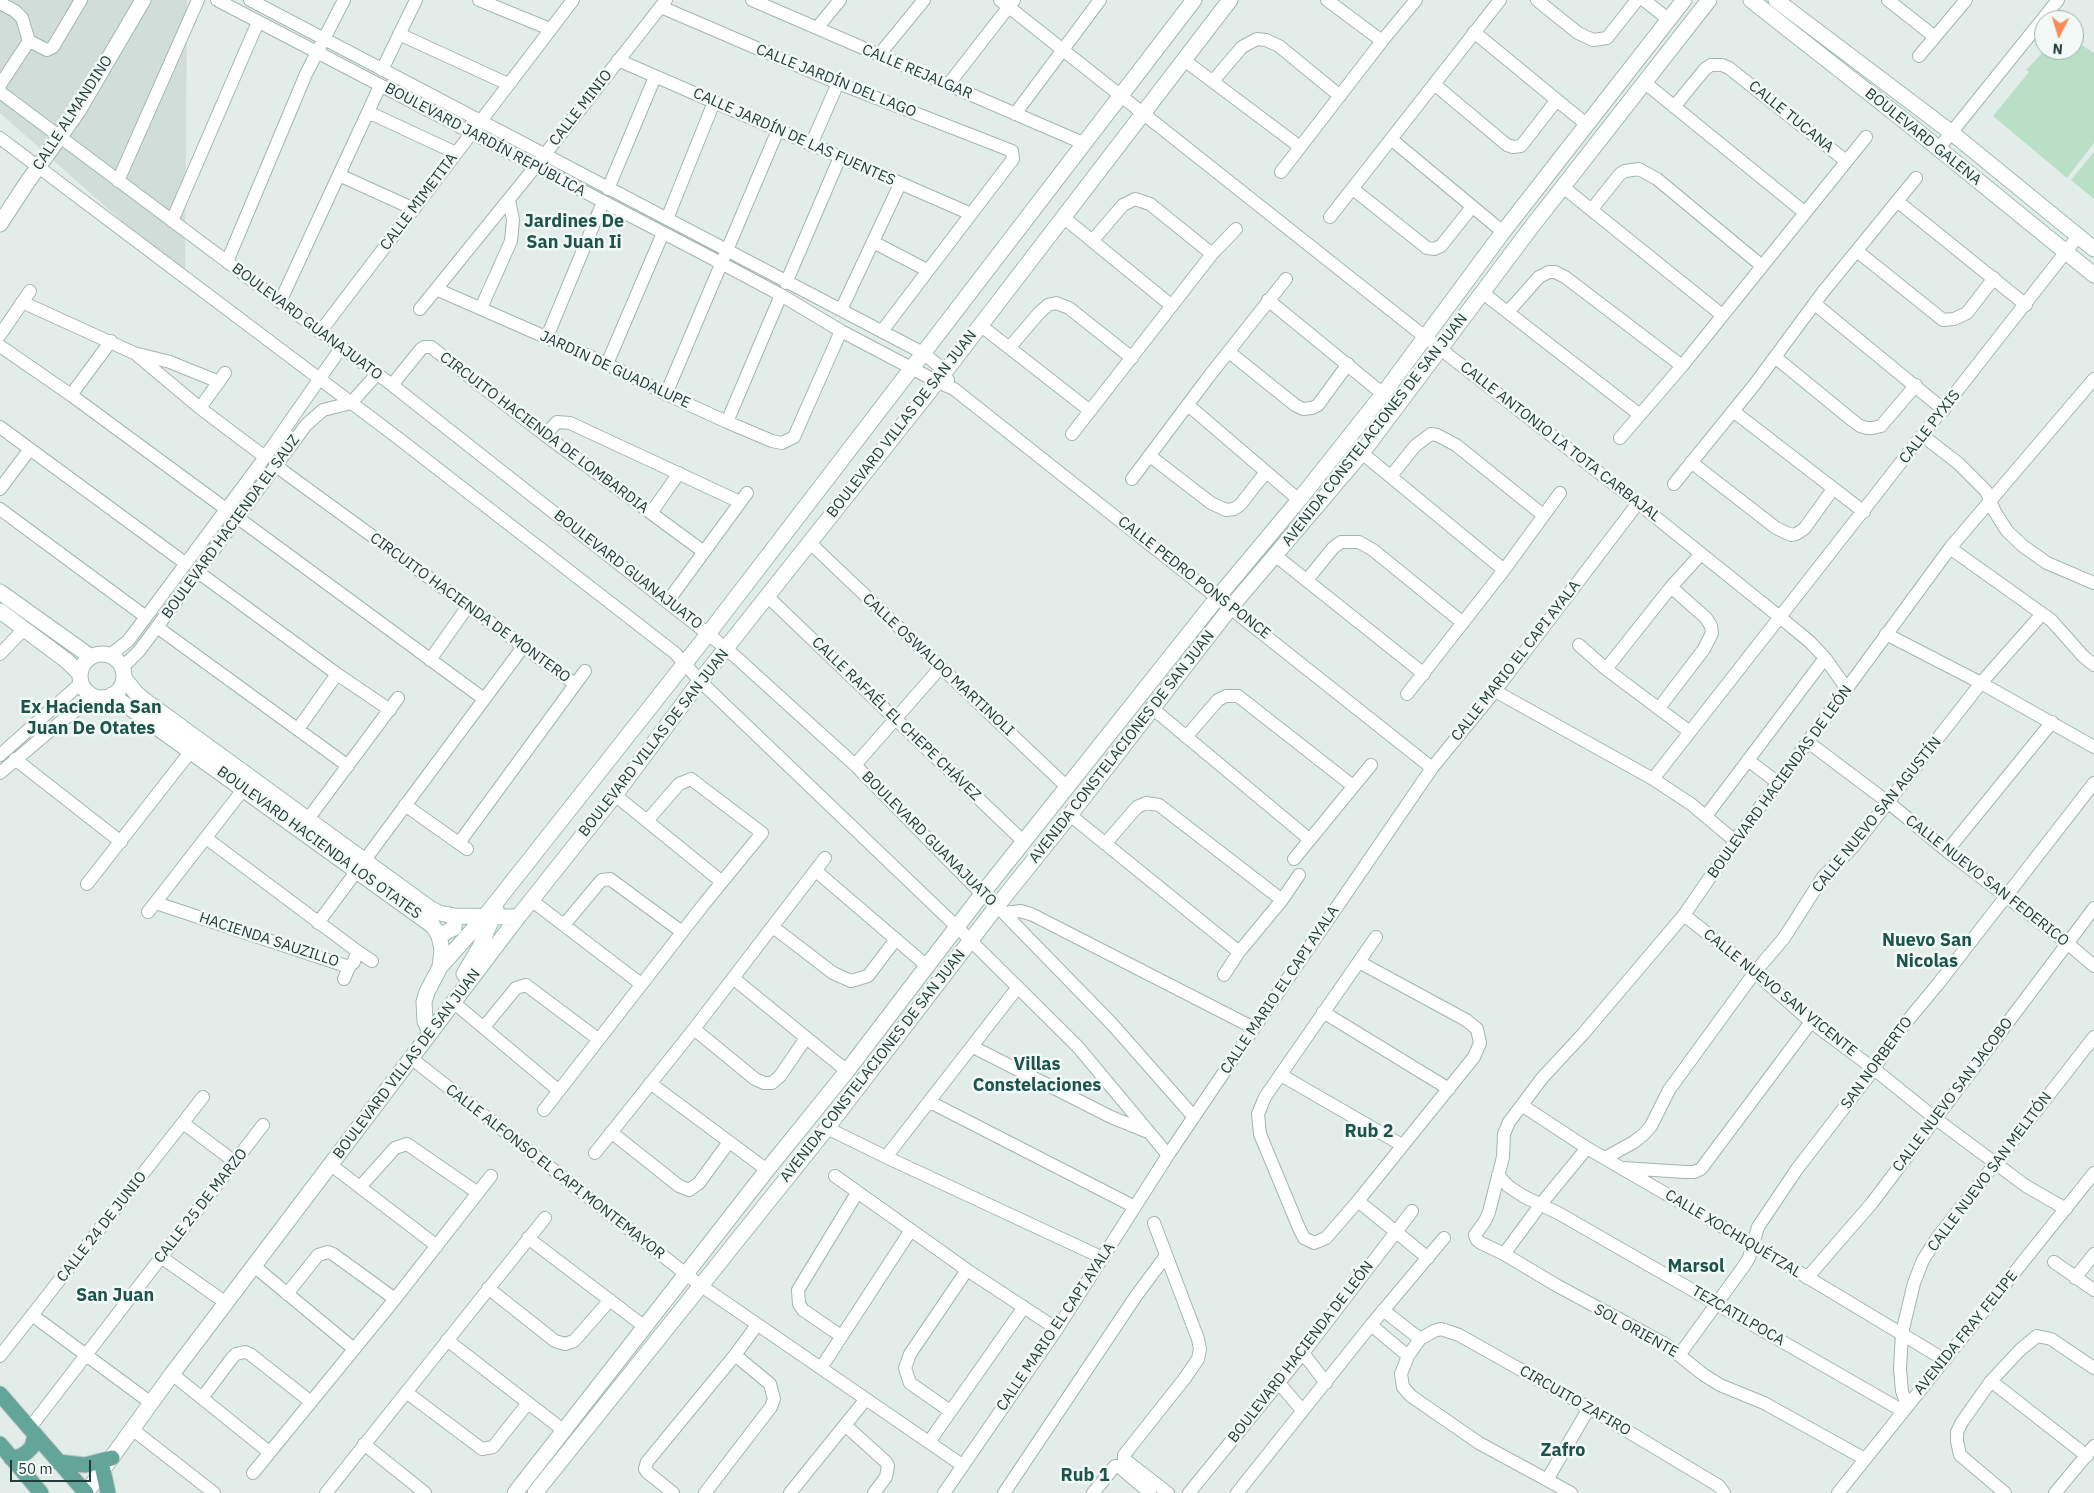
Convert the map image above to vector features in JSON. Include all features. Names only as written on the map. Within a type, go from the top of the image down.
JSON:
[{"type":"main road","points":[[0,1394],[86,1493]]},
{"type":"main road","points":[[4,1456],[21,1456],[27,1452],[32,1447],[32,1432]]},
{"type":"main road","points":[[0,1444],[4,1456],[41,1493]]},
{"type":"main road","points":[[58,1462],[85,1465],[108,1464],[108,1493]]},
{"type":"street","points":[[0,3],[15,11],[22,18],[29,41],[47,50],[51,49],[55,44],[81,0]]},
{"type":"street","name":"CALLE ALMANDINO","points":[[0,224],[89,92],[143,0]]},
{"type":"street","points":[[118,180],[198,0]]},
{"type":"street","name":"BOULEVARD JARDÍN REPÚBLICA","points":[[218,0],[781,295],[841,331],[912,367],[940,377]]},
{"type":"street","name":"BOULEVARD JARDÍN REPÚBLICA","points":[[250,0],[267,4],[323,40],[923,353],[933,359],[940,377]]},
{"type":"street","points":[[226,262],[316,52],[344,0]]},
{"type":"street","points":[[382,70],[416,0]]},
{"type":"street","points":[[479,0],[550,29]]},
{"type":"street","name":"CALLE MIMETITA","points":[[320,332],[573,0]]},
{"type":"street","name":"CALLE REJALGAR","points":[[754,0],[1083,143]]},
{"type":"street","points":[[817,28],[840,0]]},
{"type":"street","points":[[879,55],[924,0]]},
{"type":"street","points":[[1015,114],[1100,0]]},
{"type":"street","name":"BOULEVARD VILLAS DE SAN JUAN","points":[[440,967],[493,910],[708,634],[1194,0]]},
{"type":"street","name":"BOULEVARD VILLAS DE SAN JUAN","points":[[86,1493],[172,1374],[518,917],[615,795],[700,681],[940,377],[1230,0]]},
{"type":"street","points":[[1327,0],[1382,41]]},
{"type":"street","points":[[1281,172],[1416,0]]},
{"type":"street","points":[[1330,217],[1500,0]]},
{"type":"street","points":[[1537,0],[1578,34],[1593,40],[1607,38],[1637,0]]},
{"type":"street","points":[[1644,0],[1668,19]]},
{"type":"street","name":"AVENIDA CONSTELACIONES DE SAN JUAN","points":[[514,1493],[645,1328],[766,1170],[847,1071],[982,894],[1218,597],[1300,500],[1383,394],[1502,232],[1684,0]]},
{"type":"street","name":"AVENIDA CONSTELACIONES DE SAN JUAN","points":[[539,1492],[700,1285],[827,1128],[970,942],[1001,910],[1070,815],[1231,607],[1362,453],[1563,187],[1709,0]]},
{"type":"street","name":"BOULEVARD GALENA","points":[[1751,0],[1939,148],[2094,275]]},
{"type":"street","name":"BOULEVARD GALENA","points":[[1776,0],[1952,133],[2094,249]]},
{"type":"street","points":[[1888,0],[1935,37]]},
{"type":"street","points":[[1920,56],[1966,0]]},
{"type":"street","points":[[1939,148],[2058,0]]},
{"type":"street","points":[[948,85],[1007,2]]},
{"type":"street","name":"CALLE ANTONIO LA TOTA CARBAJAL","points":[[1007,2],[1061,50],[1638,503],[1781,618],[1810,642],[1825,658],[1847,689]]},
{"type":"street","name":"CALLE MINIO","points":[[420,309],[509,200],[664,3]]},
{"type":"street","name":"CALLE JARDÍN DEL LAGO","points":[[664,3],[838,83],[1012,151],[1013,159],[971,214]]},
{"type":"street","points":[[172,221],[258,22]]},
{"type":"street","points":[[1474,32],[1586,124]]},
{"type":"street","points":[[399,34],[508,84]]},
{"type":"street","points":[[1213,82],[1242,47],[1257,38],[1279,46],[1340,96]]},
{"type":"street","points":[[0,85],[29,41]]},
{"type":"street","name":"CALLE JARDÍN DE LAS FUENTES","points":[[618,60],[971,214]]},
{"type":"street","points":[[1184,60],[1300,147]]},
{"type":"street","name":"CALLE TUCANA","points":[[1620,438],[1682,366],[1846,161],[1722,64],[1711,65],[1705,70],[1674,106]]},
{"type":"street","points":[[608,189],[655,77]]},
{"type":"street","points":[[1644,82],[1804,212]]},
{"type":"street","points":[[811,144],[838,83]]},
{"type":"street","points":[[1434,84],[1508,145],[1513,147],[1521,146],[1556,101]]},
{"type":"street","points":[[280,302],[380,86]]},
{"type":"street","name":"BOULEVARD GUANAJUATO","points":[[0,92],[392,385],[727,649],[854,766],[982,894],[1001,910],[1112,1024],[1194,1117]]},
{"type":"street","points":[[667,219],[714,102]]},
{"type":"street","points":[[368,112],[456,153]]},
{"type":"street","points":[[666,394],[778,130]]},
{"type":"street","points":[[1846,161],[1866,137]]},
{"type":"street","points":[[0,138],[658,638],[700,681],[1078,1047],[1168,1155]]},
{"type":"street","points":[[1391,139],[1502,232]]},
{"type":"street","points":[[786,282],[840,158]]},
{"type":"street","points":[[1592,209],[1620,174],[1625,171],[1639,169],[1657,179],[1762,266]]},
{"type":"street","points":[[339,175],[414,209]]},
{"type":"street","points":[[1674,484],[1734,411],[1815,304],[1916,178]]},
{"type":"street","points":[[840,310],[900,184]]},
{"type":"street","points":[[1563,187],[1722,316]]},
{"type":"street","points":[[1353,189],[1427,248],[1434,249],[1441,246],[1472,207]]},
{"type":"street","points":[[1093,240],[1123,205],[1135,199],[1150,204],[1212,254]]},
{"type":"street","points":[[481,308],[511,241],[512,220],[509,200]]},
{"type":"street","points":[[1897,201],[2026,305]]},
{"type":"street","points":[[547,337],[603,202]]},
{"type":"street","points":[[882,331],[971,214]]},
{"type":"street","points":[[1063,217],[1172,306]]},
{"type":"street","points":[[1072,434],[1212,254],[1236,229]]},
{"type":"street","points":[[607,364],[663,233]]},
{"type":"street","name":"CALLE PYXIS","points":[[1653,779],[1944,410],[2067,252],[2078,235]]},
{"type":"street","points":[[873,242],[927,270]]},
{"type":"street","points":[[1857,251],[1943,320],[1954,320],[1967,313],[1994,278]]},
{"type":"street","points":[[1508,312],[1539,276],[1555,272],[1682,366]]},
{"type":"street","points":[[1132,479],[1210,375],[1286,279]]},
{"type":"street","name":"JARDIN DE GUADALUPE","points":[[436,289],[607,364],[727,422],[772,441],[782,443],[794,437],[841,331]]},
{"type":"street","points":[[0,335],[30,291]]},
{"type":"street","points":[[1482,293],[1640,415]]},
{"type":"street","points":[[727,422],[781,295]]},
{"type":"street","points":[[1268,300],[1383,394]]},
{"type":"street","points":[[22,302],[134,353],[200,408],[265,457]]},
{"type":"street","points":[[1010,347],[1039,313],[1048,306],[1056,304],[1069,308],[1132,358]]},
{"type":"street","points":[[1815,304],[1916,385],[1944,410]]},
{"type":"street","points":[[980,324],[1090,410]]},
{"type":"street","points":[[71,395],[111,341]]},
{"type":"street","points":[[0,346],[71,395],[484,699]]},
{"type":"street","name":"CIRCUITO HACIENDA DE LOMBARDIA","points":[[392,385],[421,349],[428,346],[704,552]]},
{"type":"street","name":"BOULEVARD HACIENDA EL SAUZ","points":[[110,655],[128,641],[265,457],[341,348]]},
{"type":"street","points":[[1229,352],[1303,409],[1318,405],[1348,364]]},
{"type":"street","points":[[134,353],[222,378],[200,408]]},
{"type":"street","points":[[1775,357],[1852,420],[1867,428],[1881,426],[1916,385]]},
{"type":"street","points":[[351,403],[377,374]]},
{"type":"street","name":"CALLE PEDRO PONS PONCE","points":[[940,377],[1432,768]]},
{"type":"street","name":"BOULEVARD HACIENDAS DE LEÓN","points":[[1493,1195],[1503,1157],[1505,1131],[1509,1122],[1523,1106],[1543,1077],[1583,1034],[1684,915],[1735,841],[1950,548],[2094,380]]},
{"type":"street","name":"BOULEVARD HACIENDA EL SAUZ","points":[[123,672],[306,425],[315,415],[323,410],[351,403]]},
{"type":"street","points":[[1188,405],[1300,500]]},
{"type":"street","points":[[1734,411],[1864,512]]},
{"type":"street","points":[[545,435],[557,422],[564,421],[680,473],[743,497],[668,601]]},
{"type":"street","points":[[0,427],[186,563]]},
{"type":"street","points":[[1391,476],[1415,446],[1431,434],[1437,435],[1456,445],[1543,515]]},
{"type":"street","points":[[1923,436],[1971,475],[1986,492],[1995,512],[2007,531],[2022,546],[2047,563],[2094,583]]},
{"type":"street","points":[[0,489],[30,449]]},
{"type":"street","points":[[1362,453],[1504,570]]},
{"type":"street","points":[[1150,456],[1211,503],[1226,510],[1234,509],[1240,505],[1266,472]]},
{"type":"street","points":[[1691,462],[1776,528],[1791,535],[1804,529],[1834,489]]},
{"type":"street","name":"CIRCUITO HACIENDA DE MONTERO","points":[[276,466],[574,684],[463,846],[405,805]]},
{"type":"street","points":[[651,513],[680,473]]},
{"type":"street","points":[[1407,694],[1488,592],[1560,493]]},
{"type":"street","name":"CALLE MARIO EL CAPI AYALA","points":[[944,1493],[1057,1329],[1168,1155],[1432,768],[1495,691],[1638,503]]},
{"type":"street","points":[[0,509],[146,617]]},
{"type":"street","name":"CALLE OSWALDO MARTINOLI","points":[[810,542],[1067,788]]},
{"type":"street","points":[[1307,580],[1333,548],[1342,542],[1359,542],[1373,550],[1463,623]]},
{"type":"street","points":[[1950,548],[2042,614],[2094,665]]},
{"type":"street","points":[[1606,669],[1671,587],[1701,554]]},
{"type":"street","points":[[1276,556],[1424,674]]},
{"type":"street","points":[[198,572],[337,674],[390,710]]},
{"type":"street","points":[[1659,708],[1704,649],[1712,633],[1712,626],[1706,618],[1671,587]]},
{"type":"street","points":[[0,592],[91,657]]},
{"type":"street","name":"CALLE RAFAÉL EL CHEPE CHÁVEZ","points":[[767,596],[897,718],[1024,842]]},
{"type":"street","points":[[430,660],[468,606]]},
{"type":"street","points":[[0,611],[67,661],[81,679],[85,689],[95,696],[102,698],[112,695],[120,689],[123,672],[118,660],[110,655],[100,654],[91,657],[85,662],[81,679],[0,755]]},
{"type":"street","name":"CALLE NUEVO SAN AGUSTÍN","points":[[1605,1158],[1634,1142],[1648,1130],[1668,1090],[1755,972],[1784,938],[1823,877],[1853,848],[1981,683],[2042,614]]},
{"type":"street","points":[[157,627],[348,766]]},
{"type":"street","points":[[0,654],[24,629]]},
{"type":"street","points":[[1886,634],[1981,683],[2094,747]]},
{"type":"street","points":[[1579,646],[1606,669],[1690,732]]},
{"type":"street","points":[[318,923],[523,647]]},
{"type":"street","points":[[1706,816],[1825,658]]},
{"type":"street","points":[[854,766],[940,668]]},
{"type":"street","points":[[574,684],[585,671]]},
{"type":"street","name":"BOULEVARD HACIENDA LOS OTATES","points":[[123,672],[130,687],[143,700],[248,783],[360,865],[439,913],[455,916],[493,910],[518,917]]},
{"type":"street","points":[[298,729],[337,674]]},
{"type":"street","points":[[1495,691],[1653,779],[1706,816],[1735,841]]},
{"type":"street","name":"BOULEVARD HACIENDA LOS OTATES","points":[[112,695],[192,751],[308,819],[427,920],[439,936]]},
{"type":"street","points":[[0,773],[64,719],[95,696]]},
{"type":"street","points":[[1186,737],[1218,700],[1226,696],[1238,696],[1353,786]]},
{"type":"street","points":[[308,819],[398,698]]},
{"type":"street","points":[[1152,708],[1310,840]]},
{"type":"street","points":[[1947,851],[2052,722]]},
{"type":"street","name":"CALLE NUEVO SAN FEDERICO","points":[[1808,742],[2094,966]]},
{"type":"street","points":[[87,884],[192,751]]},
{"type":"street","points":[[15,759],[121,842]]},
{"type":"street","points":[[1748,760],[1778,783]]},
{"type":"street","points":[[1294,859],[1371,765]]},
{"type":"street","points":[[544,1110],[641,984],[762,833],[691,778],[679,784],[647,821]]},
{"type":"street","name":"HACIENDA SAUZILLO","points":[[206,838],[357,951],[356,958],[347,973],[152,907],[248,783]]},
{"type":"street","name":"SAN NORBERTO","points":[[1680,1354],[1749,1258],[1758,1227],[1778,1197],[1874,1069],[1899,1030],[1938,984],[2094,783]]},
{"type":"street","points":[[615,795],[722,882]]},
{"type":"street","points":[[1105,844],[1137,807],[1146,804],[1159,805],[1282,900]]},
{"type":"street","points":[[1070,815],[1238,952]]},
{"type":"street","points":[[595,1153],[774,927],[826,858]]},
{"type":"street","points":[[816,871],[927,966]]},
{"type":"street","points":[[1224,975],[1238,952],[1282,900],[1299,875]]},
{"type":"street","points":[[564,925],[599,883],[606,879],[615,881],[682,932]]},
{"type":"street","points":[[532,900],[641,984]]},
{"type":"street","name":"CALLE NUEVO SAN JACOBO","points":[[1807,1278],[1872,1203],[2094,908]]},
{"type":"street","points":[[493,910],[480,947],[453,993],[453,1002],[558,1090]]},
{"type":"street","points":[[1001,910],[1021,911],[1033,915],[1254,1028]]},
{"type":"street","name":"CALLE NUEVO SAN VICENTE","points":[[1684,915],[1755,972],[1810,1022],[1874,1069],[1936,1119],[2026,1186],[2066,1209]]},
{"type":"street","points":[[430,1032],[425,1021],[424,1002],[440,967],[442,950],[439,936],[454,928],[455,916]]},
{"type":"street","points":[[774,927],[833,973],[852,981],[868,976],[896,939]]},
{"type":"street","points":[[1359,962],[1466,1020],[1477,1029],[1480,1043],[1478,1050],[1449,1089],[1356,1204],[1320,1242],[1314,1243],[1304,1238],[1258,1126],[1260,1108],[1281,1075],[1376,937]]},
{"type":"street","points":[[357,951],[372,961]]},
{"type":"street","points":[[733,978],[847,1071]]},
{"type":"street","points":[[484,1028],[516,988],[526,986],[598,1039]]},
{"type":"street","points":[[886,1157],[1018,987]]},
{"type":"street","points":[[1324,1012],[1449,1089]]},
{"type":"street","points":[[1620,1168],[1694,1172],[1706,1164],[1810,1022]]},
{"type":"street","points":[[694,1028],[755,1079],[764,1083],[772,1083],[780,1076],[806,1038]]},
{"type":"street","name":"CALLE NUEVO SAN MELITÓN","points":[[1905,1408],[1901,1384],[1902,1333],[1914,1283],[1923,1260],[1937,1238],[1994,1162],[2094,1037]]},
{"type":"street","points":[[972,1047],[1111,1117],[1149,1133]]},
{"type":"street","name":"CALLE ALFONSO EL CAPI MONTEMAYOR","points":[[411,1058],[686,1275],[962,1465]]},
{"type":"street","points":[[1281,1075],[1402,1145]]},
{"type":"street","points":[[650,1083],[766,1170]]},
{"type":"street","name":"CALLE 24 DE JUNIO","points":[[0,1356],[203,1097]]},
{"type":"street","points":[[930,1102],[1135,1207]]},
{"type":"street","name":"CALLE XOCHIQUÉTZAL","points":[[1523,1106],[1620,1168],[1752,1244],[1945,1360]]},
{"type":"street","points":[[183,1123],[235,1162]]},
{"type":"street","name":"CALLE 25 DE MARZO","points":[[32,1432],[85,1355],[263,1125]]},
{"type":"street","points":[[827,1128],[1104,1258]]},
{"type":"street","points":[[611,1132],[679,1186],[690,1190],[699,1183],[729,1142]]},
{"type":"street","points":[[360,1187],[395,1148],[408,1144],[478,1194]]},
{"type":"street","points":[[1504,1254],[1541,1204],[1587,1148]]},
{"type":"street","points":[[331,1165],[437,1246]]},
{"type":"street","name":"AVENIDA FRAY FELIPE","points":[[1838,1493],[2094,1173]]},
{"type":"street","name":"TEZCATILPOCA","points":[[1498,1175],[1518,1193],[1541,1204],[1905,1408]]},
{"type":"street","points":[[253,1473],[396,1299],[491,1176]]},
{"type":"street","points":[[835,1176],[967,1270],[1057,1329]]},
{"type":"street","points":[[842,1336],[803,1310],[799,1304],[798,1290],[857,1193]]},
{"type":"street","name":"SOL ORIENTE","points":[[1493,1195],[1486,1221],[1476,1233],[1476,1238],[1481,1242],[1564,1290],[1665,1344],[1680,1354],[1704,1375],[1720,1385],[1764,1403],[1865,1459]]},
{"type":"street","points":[[1356,1204],[1426,1260]]},
{"type":"street","name":"BOULEVARD HACIENDA DE LEÓN","points":[[1189,1493],[1278,1382],[1303,1354],[1412,1211]]},
{"type":"street","points":[[326,1493],[545,1218]]},
{"type":"street","points":[[1154,1223],[1165,1257],[1198,1339],[1200,1349],[1198,1359],[1185,1378],[1124,1455],[1124,1459],[1168,1493]]},
{"type":"street","points":[[821,1368],[911,1230]]},
{"type":"street","points":[[528,1238],[645,1328]]},
{"type":"street","points":[[1237,1493],[1383,1310],[1444,1238]]},
{"type":"street","points":[[287,1294],[318,1255],[328,1252],[334,1254],[396,1299]]},
{"type":"street","points":[[2075,1278],[2094,1254]]},
{"type":"street","points":[[162,1257],[226,1303]]},
{"type":"street","points":[[1004,1493],[1136,1296],[1165,1257]]},
{"type":"street","points":[[2054,1262],[2094,1290]]},
{"type":"street","points":[[254,1266],[354,1349]]},
{"type":"street","points":[[950,1411],[910,1382],[905,1368],[910,1354],[967,1270]]},
{"type":"street","points":[[488,1288],[556,1341],[565,1344],[574,1341],[610,1300]]},
{"type":"street","points":[[928,1442],[1024,1307]]},
{"type":"street","points":[[1383,1310],[1420,1339],[1403,1366],[1401,1380],[1411,1396],[1479,1444],[1571,1493]]},
{"type":"street","points":[[32,1315],[151,1403]]},
{"type":"street","points":[[673,1493],[647,1472],[645,1469],[647,1462],[757,1325]]},
{"type":"street","points":[[1371,1325],[1408,1356]]},
{"type":"street","name":"CIRCUITO ZAFIRO","points":[[1420,1339],[1434,1330],[1450,1331],[1589,1408],[1720,1486],[1724,1493]]},
{"type":"street","points":[[2005,1493],[1966,1461],[1957,1449],[1958,1432],[1962,1422],[1991,1381],[2020,1350],[2037,1336],[2051,1339],[2094,1368]]},
{"type":"street","points":[[447,1340],[563,1430]]},
{"type":"street","points":[[202,1398],[232,1358],[236,1354],[246,1352],[311,1402]]},
{"type":"street","points":[[705,1493],[771,1407],[774,1399],[774,1393],[770,1384],[735,1354]]},
{"type":"street","points":[[1303,1354],[1326,1383]]},
{"type":"street","points":[[172,1374],[269,1452]]},
{"type":"street","points":[[1991,1381],[2090,1451],[2055,1493]]},
{"type":"street","points":[[1278,1382],[1302,1410]]},
{"type":"street","points":[[406,1392],[482,1449],[493,1447],[528,1403]]},
{"type":"street","points":[[790,1493],[866,1399]]},
{"type":"street","points":[[1547,1480],[1589,1408]]},
{"type":"street","points":[[845,1425],[886,1462],[888,1466],[886,1477],[874,1493]]},
{"type":"street","points":[[132,1429],[214,1493]]},
{"type":"street","points":[[364,1444],[425,1493]]},
{"type":"street","points":[[1093,1493],[1115,1466],[1118,1466],[1150,1493]]},
{"type":"shaded area","points":[[0,0],[187,0],[185,277],[0,113]]},
{"type":"green space","points":[[2084,46],[2094,53],[2094,143],[2067,178],[1993,116],[2029,72],[2026,70],[2036,60],[2084,60]]},
{"type":"green space","points":[[2094,152],[2094,199],[2071,180]]},
{"type":"district","name":"Jardines De San Juan Ii","points":[[574,232]]},
{"type":"district","name":"Ex Hacienda San Juan De Otates","points":[[91,718]]},
{"type":"district","name":"Nuevo San Nicolas","points":[[1927,951]]},
{"type":"district","name":"Villas Constelaciones","points":[[1037,1075]]},
{"type":"district","name":"Rub 2","points":[[1369,1132]]},
{"type":"district","name":"Marsol","points":[[1696,1267]]},
{"type":"district","name":"San Juan","points":[[115,1296]]},
{"type":"district","name":"Zafro","points":[[1563,1451]]},
{"type":"district","name":"Rub 1","points":[[1085,1476]]}]
